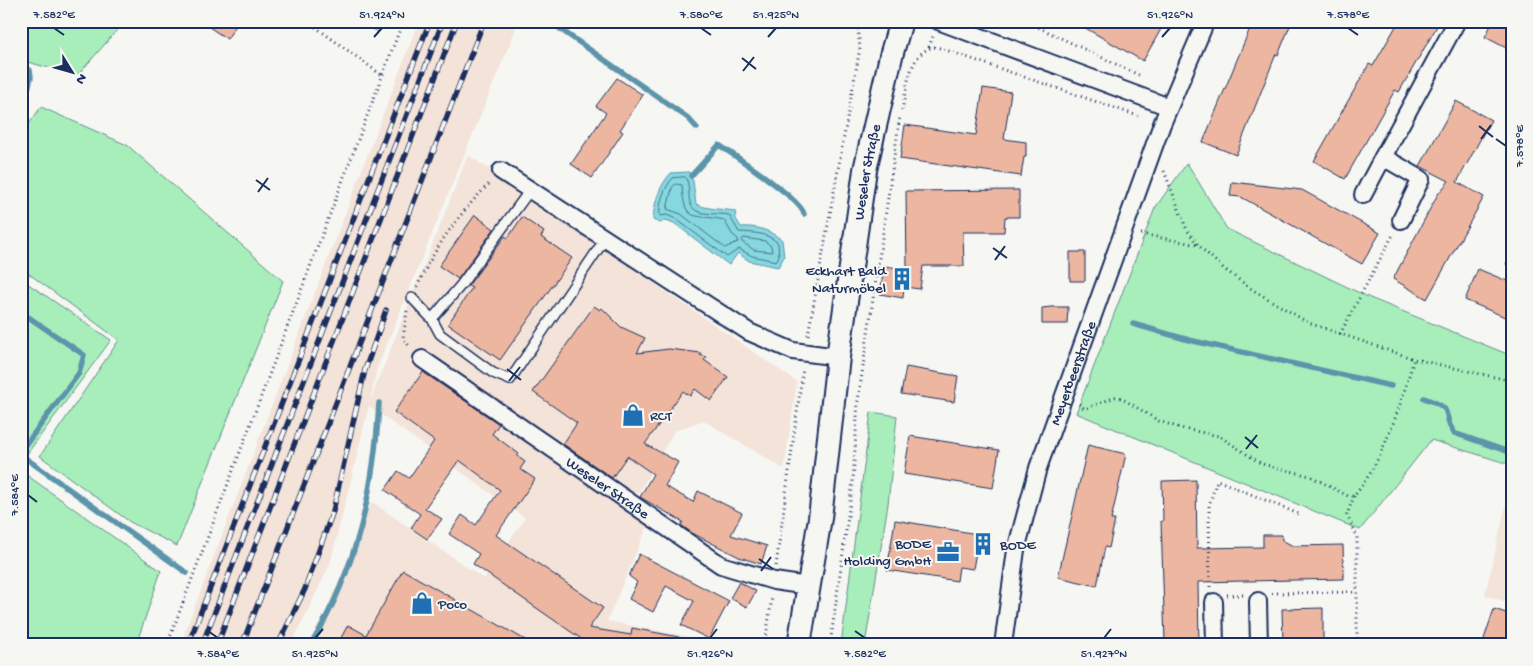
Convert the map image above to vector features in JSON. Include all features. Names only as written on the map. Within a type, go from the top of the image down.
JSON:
[{"type":"main road","name":"Weseler Straße","points":[[799,645],[820,518],[838,357],[867,162],[901,21]]},
{"type":"street","points":[[938,21],[1169,107]]},
{"type":"street","name":"Meyerbeerstraße","points":[[1003,645],[1016,550],[1038,468],[1162,124],[1206,21]]},
{"type":"street","points":[[1362,195],[1457,21]]},
{"type":"street","points":[[1383,157],[1421,179],[1401,220]]},
{"type":"street","points":[[501,171],[749,332],[778,346],[805,353],[838,357]]},
{"type":"street","name":"Weseler Straße","points":[[422,359],[721,565],[774,581],[808,586]]},
{"type":"street","points":[[1213,598],[1215,645]]},
{"type":"street","points":[[1259,645],[1260,598]]},
{"type":"lane","points":[[432,319],[461,285],[530,190]]},
{"type":"lane","points":[[412,298],[432,319],[440,334],[493,374],[510,380],[605,240]]},
{"type":"path","points":[[308,21],[383,76]]},
{"type":"path","points":[[167,645],[403,21]]},
{"type":"path","points":[[765,645],[805,353],[860,48],[857,21]]},
{"type":"path","points":[[1025,21],[1146,78]]},
{"type":"path","points":[[830,645],[854,481],[858,401],[890,175],[900,117],[916,58],[929,47],[937,47],[1162,124]]},
{"type":"path","points":[[1159,174],[1162,165],[1187,230],[1198,245],[1224,269],[1252,290],[1308,323],[1414,358],[1512,381]]},
{"type":"path","points":[[422,359],[403,338],[405,316],[412,298],[431,256],[461,212],[501,171]]},
{"type":"path","points":[[1340,334],[1401,220]]},
{"type":"path","points":[[1136,232],[1198,245]]},
{"type":"path","points":[[1506,263],[1512,266]]},
{"type":"path","points":[[1357,645],[1357,536],[1346,514],[1354,496],[1361,488],[1386,440],[1398,413],[1414,358]]},
{"type":"path","points":[[1075,402],[1085,409],[1115,397],[1121,398],[1159,421],[1180,428],[1219,436],[1262,464],[1310,476],[1348,496],[1354,496]]},
{"type":"path","points":[[1301,515],[1217,480],[1208,506],[1213,598],[1260,598],[1275,592],[1356,592]]},
{"type":"shaded area","points":[[419,21],[519,21],[377,368],[370,401],[468,155],[797,382],[784,469],[703,420],[674,431],[634,501],[652,515],[607,621],[731,645],[307,645],[327,609],[372,502],[484,579],[525,518],[369,406],[330,564],[291,645],[180,645]]},
{"type":"shaded area","points":[[1512,479],[1512,604],[1485,595]]},
{"type":"green space","points":[[21,21],[125,21],[77,76],[21,60]]},
{"type":"green space","points":[[361,21],[382,21],[377,32]]},
{"type":"green space","points":[[41,107],[127,145],[283,281],[177,546],[130,522],[40,456],[119,340],[21,268],[21,135]]},
{"type":"green space","points":[[1187,163],[1227,229],[1370,298],[1512,356],[1512,465],[1431,440],[1360,530],[1076,413],[1155,208]]},
{"type":"green space","points":[[21,279],[111,340],[21,462]]},
{"type":"green space","points":[[871,412],[897,416],[888,504],[865,645],[841,645]]},
{"type":"green space","points":[[21,471],[161,571],[136,645],[21,645]]},
{"type":"water","points":[[689,172],[693,181],[696,204],[709,208],[735,211],[736,219],[741,227],[763,229],[782,240],[784,257],[778,267],[749,261],[738,253],[729,265],[674,223],[666,220],[660,223],[653,220],[658,195],[663,183],[671,173]]},
{"type":"building","points":[[200,21],[239,21],[227,39]]},
{"type":"building","points":[[1073,21],[1147,21],[1161,29],[1143,61]]},
{"type":"building","points":[[1253,21],[1292,21],[1278,55],[1276,54],[1236,155],[1203,142]]},
{"type":"building","points":[[1399,21],[1440,21],[1399,92],[1395,90],[1345,179],[1314,161],[1369,64],[1373,66]]},
{"type":"building","points":[[1493,21],[1512,21],[1512,51],[1485,37]]},
{"type":"building","points":[[617,78],[643,95],[620,130],[623,132],[592,178],[571,164],[606,113],[596,106]]},
{"type":"building","points":[[983,88],[1011,92],[1004,139],[1026,142],[1026,157],[1024,157],[1021,176],[900,159],[905,125],[976,135]]},
{"type":"building","points":[[1456,101],[1491,120],[1457,182],[1484,197],[1427,299],[1393,279],[1438,194],[1449,181],[1420,166]]},
{"type":"building","points":[[1232,182],[1302,190],[1380,233],[1362,264],[1241,197],[1230,196]]},
{"type":"building","points":[[1019,190],[1019,217],[1005,217],[1004,232],[963,232],[964,266],[923,266],[920,289],[904,287],[903,298],[880,294],[884,266],[907,269],[906,191]]},
{"type":"building","points":[[475,215],[494,229],[458,279],[439,266]]},
{"type":"building","points":[[522,217],[544,232],[541,237],[572,258],[500,360],[448,324],[472,288],[468,286],[505,236],[508,238]]},
{"type":"building","points":[[1070,252],[1085,252],[1085,281],[1070,281]]},
{"type":"building","points":[[1478,269],[1512,283],[1512,320],[1465,300]]},
{"type":"building","points":[[594,306],[600,310],[602,308],[621,327],[645,338],[637,353],[669,349],[701,353],[700,355],[707,357],[704,360],[728,377],[711,401],[695,389],[690,396],[683,391],[645,444],[678,462],[665,486],[693,502],[698,491],[742,513],[731,535],[767,546],[761,564],[739,557],[692,533],[681,525],[683,522],[640,497],[653,474],[627,456],[612,478],[563,444],[577,423],[533,392]]},
{"type":"building","points":[[1068,307],[1067,324],[1042,324],[1042,308]]},
{"type":"building","points":[[906,367],[958,376],[954,402],[901,394]]},
{"type":"building","points":[[423,372],[499,424],[492,434],[519,454],[517,456],[525,462],[520,469],[535,479],[496,535],[603,608],[589,628],[631,635],[632,628],[679,637],[679,645],[590,645],[473,564],[479,554],[449,534],[462,515],[476,525],[500,490],[459,460],[425,508],[442,519],[427,539],[411,528],[420,514],[385,490],[398,471],[409,478],[434,441],[394,412]]},
{"type":"building","points":[[910,436],[999,450],[993,488],[904,474]]},
{"type":"building","points":[[1088,445],[1126,454],[1111,520],[1115,520],[1109,548],[1105,547],[1097,586],[1058,577]]},
{"type":"building","points":[[1196,480],[1197,548],[1263,547],[1263,535],[1282,535],[1282,540],[1293,546],[1343,545],[1344,579],[1198,582],[1199,645],[1165,642],[1161,521],[1163,521],[1162,481]]},
{"type":"building","points":[[895,520],[989,536],[986,554],[976,552],[973,569],[959,567],[957,581],[887,570]]},
{"type":"building","points":[[639,554],[729,601],[709,639],[681,625],[694,601],[666,586],[653,612],[629,599],[637,582],[629,576]]},
{"type":"building","name":"Poco","points":[[403,570],[534,645],[337,645],[348,625],[366,635]]},
{"type":"building","points":[[739,582],[756,591],[747,607],[730,598]]},
{"type":"building","points":[[1323,608],[1323,645],[1283,645],[1282,609]]},
{"type":"building","points":[[1494,609],[1512,615],[1512,645],[1482,645]]},
{"type":"waterway","points":[[555,21],[560,29],[688,118],[697,128]]},
{"type":"waterway","points":[[21,67],[30,70],[31,77],[28,89]]},
{"type":"waterway","points":[[691,176],[719,145],[780,188],[792,198],[804,214]]},
{"type":"waterway","points":[[21,312],[84,355],[79,373],[21,451]]},
{"type":"waterway","points":[[1133,324],[1189,340],[1391,386]]},
{"type":"waterway","points":[[1424,398],[1441,405],[1446,412],[1454,433],[1512,453]]},
{"type":"waterway","points":[[311,645],[340,587],[360,528],[373,468],[379,403]]},
{"type":"waterway","points":[[21,455],[187,573]]},
{"type":"railway","points":[[188,645],[430,21]]},
{"type":"railway","points":[[202,645],[443,21]]},
{"type":"railway","points":[[217,645],[457,21]]},
{"type":"railway","points":[[242,645],[484,21]]},
{"type":"railway","points":[[278,645],[305,589],[333,511],[365,370],[386,310]]},
{"type":"place","name":"Eckhart Bald Naturmöbel","points":[[902,279]]},
{"type":"place","name":"RCT","points":[[633,415]]},
{"type":"place","name":"BODE","points":[[983,544]]},
{"type":"place","name":"BODE Holding GmbH","points":[[948,552]]},
{"type":"place","name":"Poco","points":[[422,603]]}]
